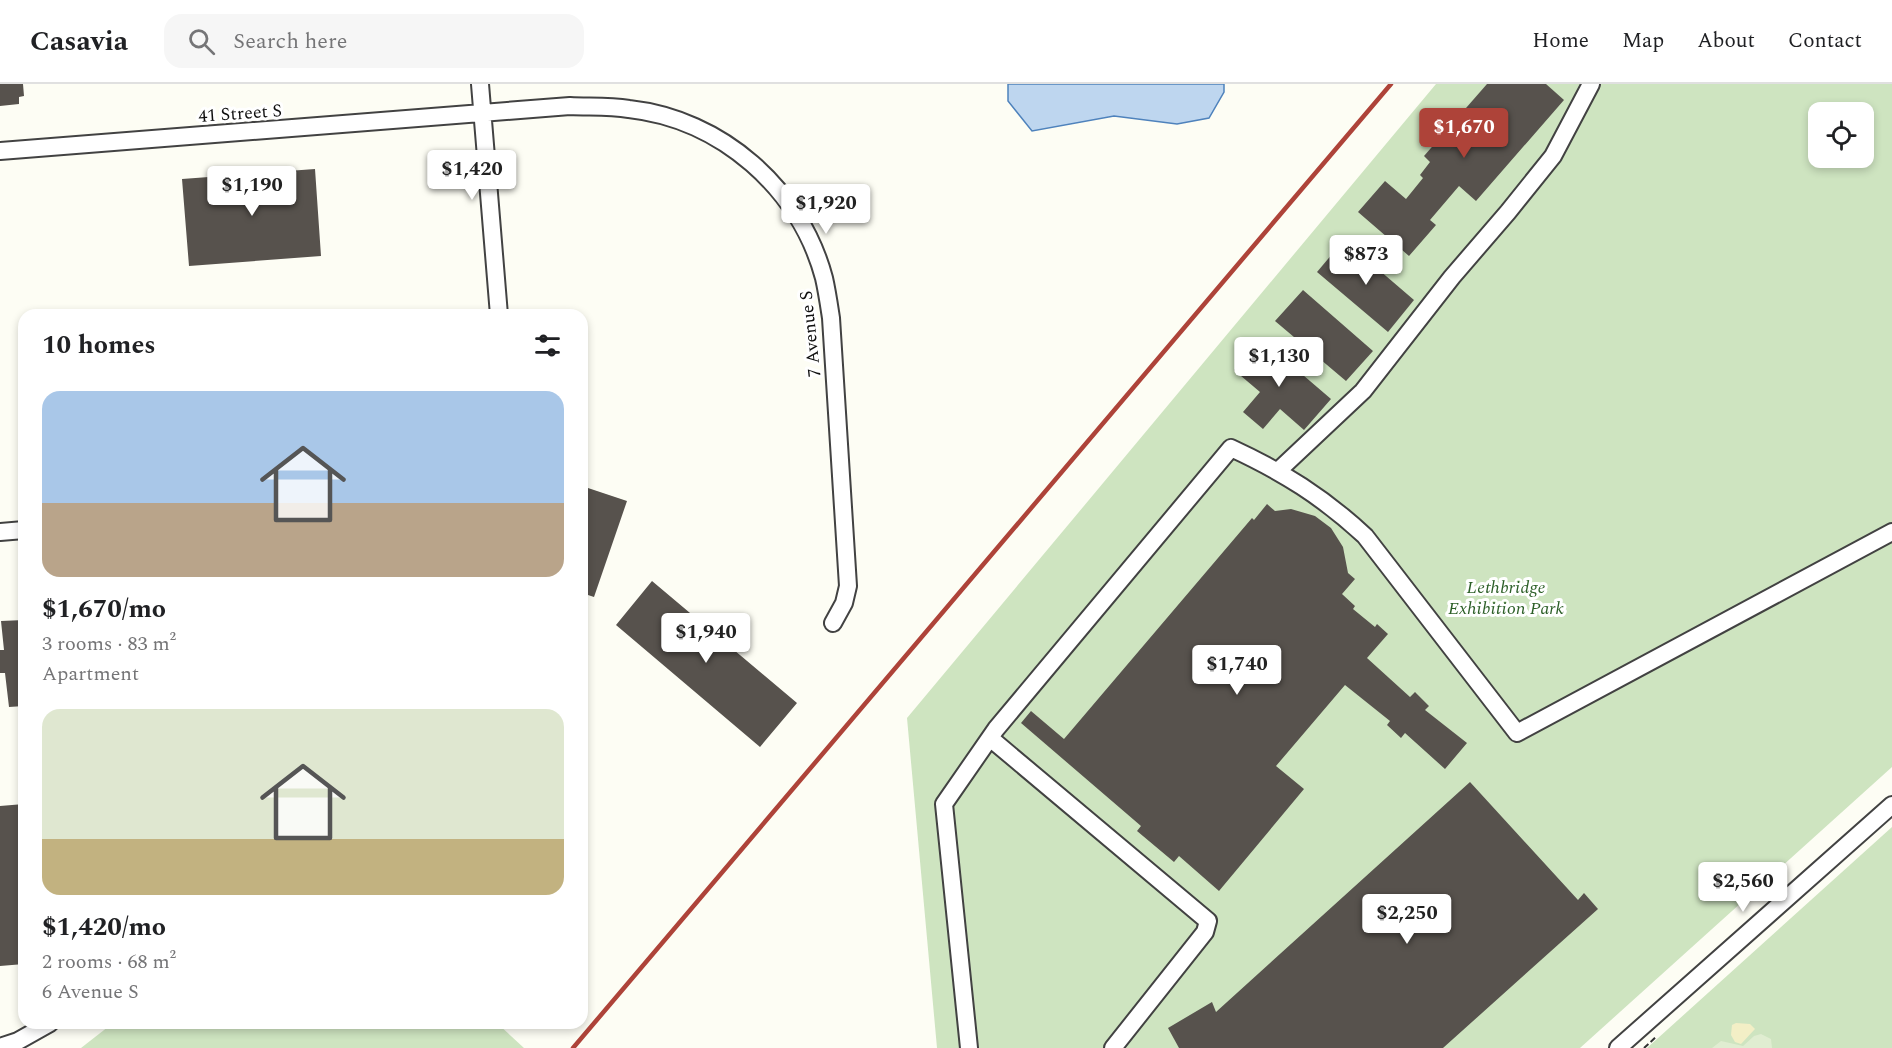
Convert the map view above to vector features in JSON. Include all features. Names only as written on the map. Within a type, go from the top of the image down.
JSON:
[{"type":"street","points":[[480,84],[498,309]]},
{"type":"street","points":[[1279,470],[1363,391],[1452,277],[1508,212],[1553,156],[1591,84]]},
{"type":"street","name":"7 Avenue S","points":[[482,113],[601,107],[631,109],[670,118],[701,129],[729,145],[759,169],[788,201],[802,224],[820,268],[831,318],[848,586],[844,603],[833,623]]},
{"type":"street","name":"41 Street S","points":[[0,151],[482,113]]},
{"type":"street","points":[[969,1048],[944,804],[990,738],[1231,448],[1279,470],[1331,506],[1365,536],[1517,733],[1892,532]]},
{"type":"street","points":[[0,532],[18,530]]},
{"type":"street","points":[[990,738],[1208,921],[1205,932],[1113,1048]]},
{"type":"street","points":[[1618,1048],[1892,805]]},
{"type":"street","points":[[0,1047],[18,1041],[39,1029]]},
{"type":"green space","name":"Lethbridge Exhibition Park","points":[[1436,84],[1892,84],[1892,767],[1580,1048],[937,1048],[907,718]]},
{"type":"green space","points":[[1892,827],[1892,1048],[1647,1048]]},
{"type":"green space","points":[[105,1029],[503,1029],[524,1048],[81,1048]]},
{"type":"green space","points":[[1761,1034],[1771,1039],[1772,1048],[1712,1048],[1721,1041],[1743,1046],[1754,1036]]},
{"type":"sand","points":[[1750,1024],[1755,1029],[1741,1044],[1735,1042],[1731,1035],[1732,1025]]},
{"type":"water","points":[[1008,84],[1224,84],[1224,92],[1209,118],[1177,124],[1114,116],[1032,131],[1008,101]]},
{"type":"building","points":[[0,84],[23,84],[24,96],[19,97],[19,104],[0,106]]},
{"type":"building","points":[[1487,84],[1546,84],[1564,100],[1476,201],[1459,186],[1430,220],[1436,225],[1409,256],[1358,212],[1385,181],[1406,199],[1423,178],[1420,175],[1430,162],[1424,156]]},
{"type":"building","points":[[315,169],[321,256],[189,266],[182,179]]},
{"type":"building","points":[[1344,240],[1414,300],[1388,332],[1317,272]]},
{"type":"building","points":[[1303,290],[1373,351],[1346,381],[1275,321]]},
{"type":"building","points":[[1261,339],[1331,399],[1304,430],[1280,409],[1263,429],[1243,412],[1260,392],[1234,370]]},
{"type":"building","points":[[588,488],[627,501],[594,597],[588,595]]},
{"type":"building","points":[[1267,504],[1275,511],[1291,509],[1315,516],[1331,528],[1343,547],[1348,573],[1355,579],[1342,594],[1355,606],[1353,609],[1375,627],[1377,624],[1388,634],[1367,658],[1410,697],[1415,692],[1429,706],[1425,710],[1467,743],[1445,769],[1405,733],[1401,738],[1387,725],[1390,721],[1345,685],[1276,766],[1304,789],[1219,891],[1179,856],[1174,862],[1137,831],[1141,826],[1021,723],[1031,711],[1064,739],[1252,518],[1254,520]]},
{"type":"building","points":[[652,581],[797,703],[760,747],[616,625]]},
{"type":"building","points":[[18,620],[18,706],[9,707],[5,673],[0,673],[0,650],[4,650],[1,621]]},
{"type":"building","points":[[1470,782],[1578,900],[1584,893],[1598,909],[1443,1048],[1179,1048],[1168,1028],[1212,1002],[1216,1012]]},
{"type":"building","points":[[18,804],[18,964],[0,966],[0,806]]},
{"type":"railway","points":[[573,1048],[1391,84]]}]
